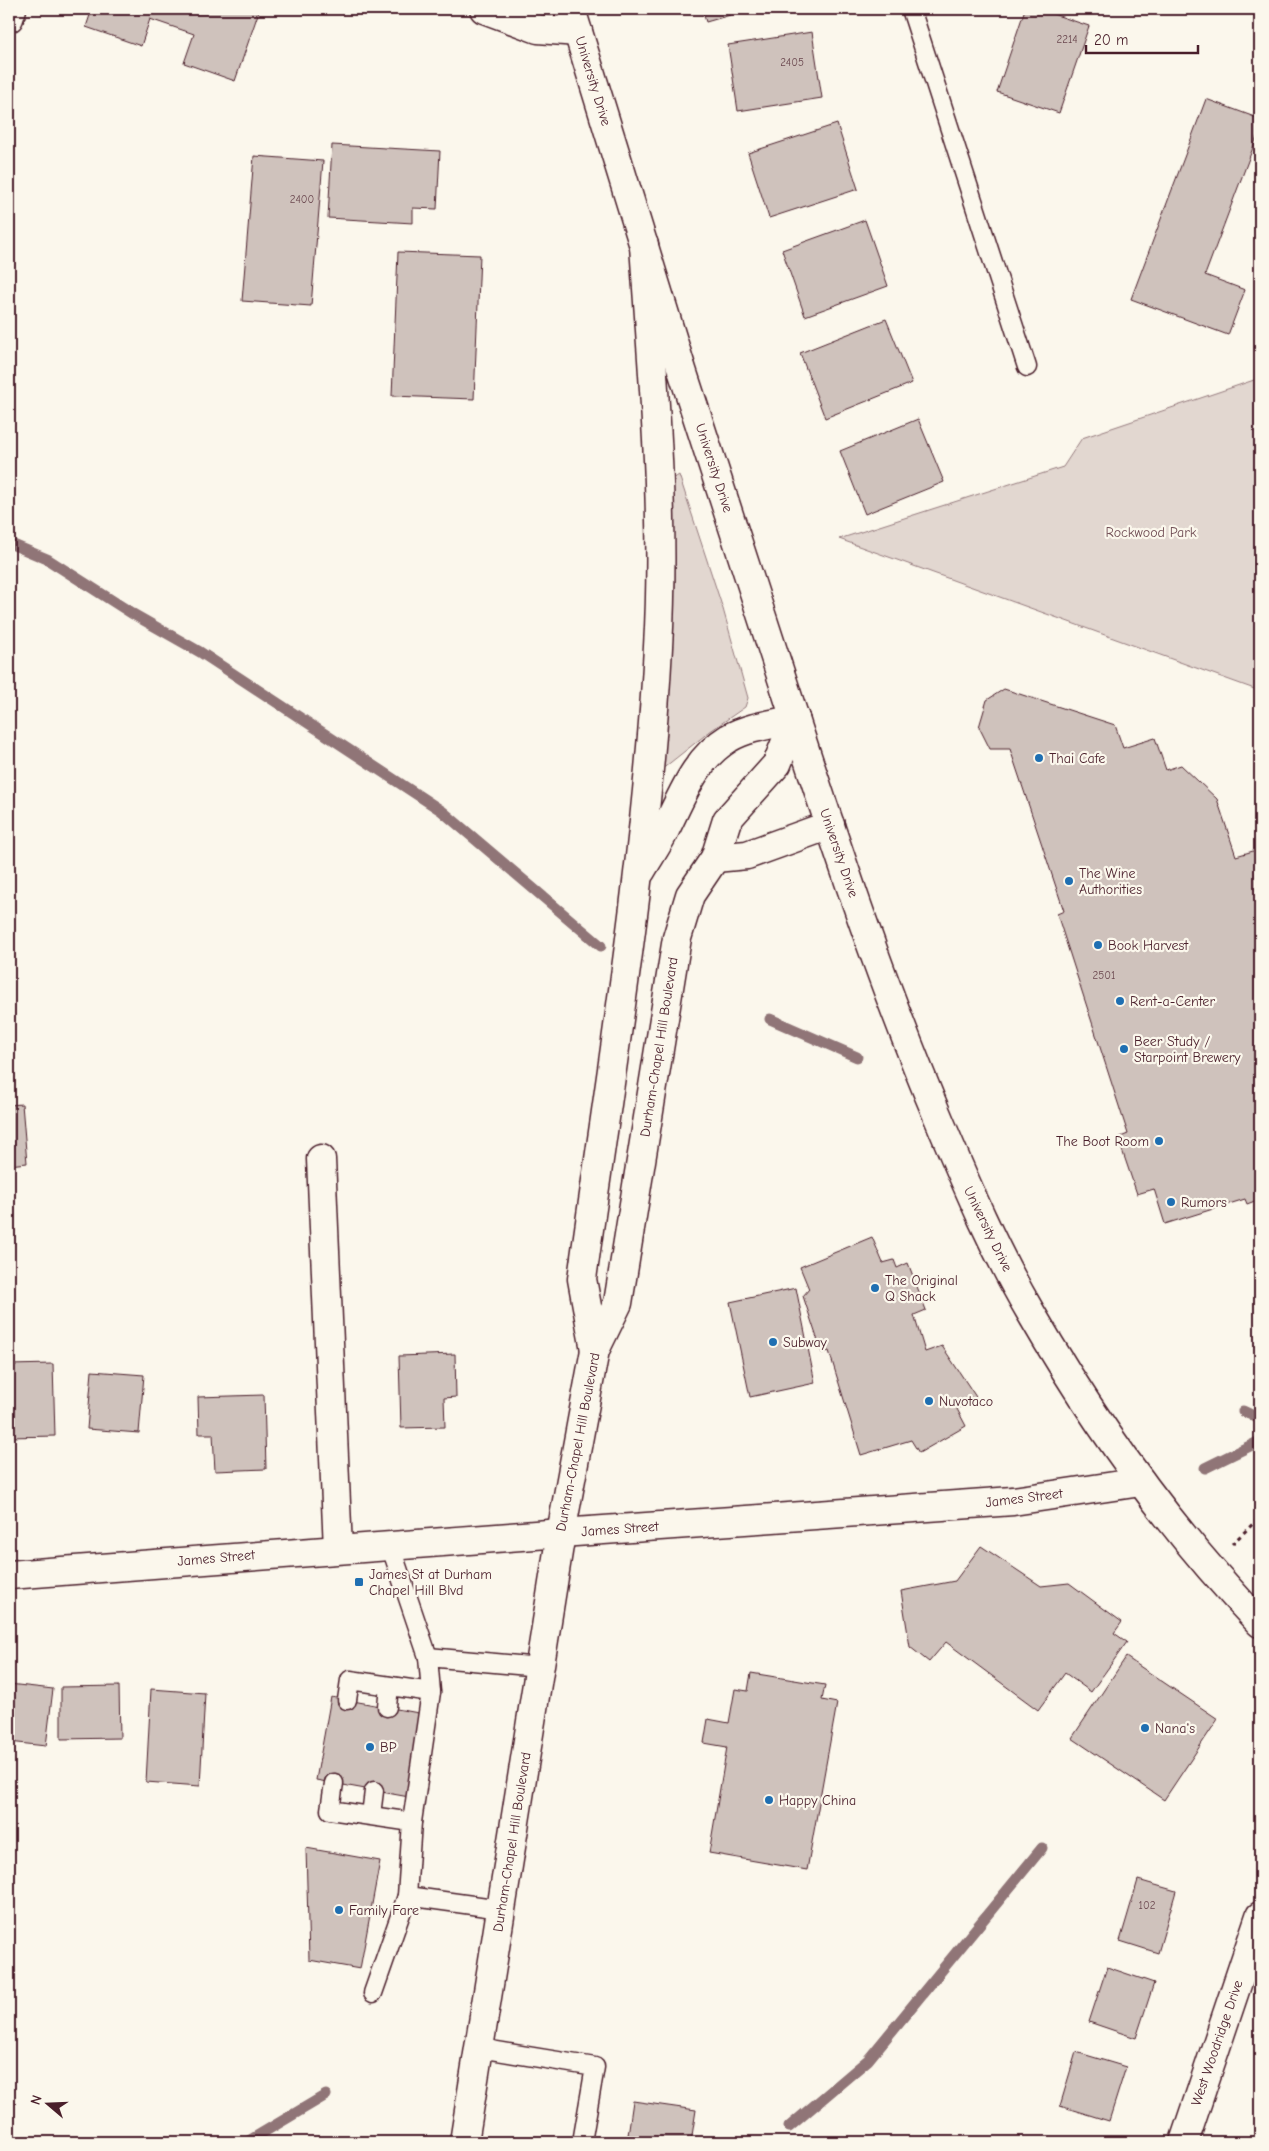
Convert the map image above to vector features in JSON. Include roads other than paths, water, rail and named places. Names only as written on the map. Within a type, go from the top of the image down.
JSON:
[{"type":"main road","points":[[9,18],[12,9]]},
{"type":"main road","points":[[484,9],[538,29],[574,20]]},
{"type":"main road","name":"University Drive","points":[[574,20],[682,370],[830,825],[902,1032],[970,1192],[1030,1312],[1103,1430],[1141,1482],[1229,1590],[1260,1623]]},
{"type":"main road","points":[[595,1350],[582,1279],[636,880],[653,724],[659,645],[661,562],[659,474],[644,245]]},
{"type":"main road","points":[[636,880],[666,829],[693,774],[709,754],[730,738],[757,728],[796,719]]},
{"type":"main road","name":"Durham-Chapel Hill Boulevard","points":[[464,2142],[561,1533],[595,1350],[618,1304],[677,938],[690,895],[715,858],[727,820],[777,764],[796,719]]},
{"type":"main road","points":[[715,858],[747,855],[830,825]]},
{"type":"main road","points":[[321,1159],[338,1549]]},
{"type":"main road","name":"James Street","points":[[9,1575],[390,1545],[1013,1501],[1141,1482]]},
{"type":"main road","name":"West Woodridge Drive","points":[[1184,2142],[1260,1916]]},
{"type":"lane","points":[[911,9],[1027,367]]},
{"type":"lane","points":[[373,1993],[407,1896],[412,1822],[431,1692],[428,1657],[390,1545]]},
{"type":"lane","points":[[428,1657],[540,1667]]},
{"type":"lane","points":[[347,1700],[350,1680],[431,1692]]},
{"type":"lane","points":[[387,1707],[389,1686]]},
{"type":"lane","points":[[334,1783],[330,1810],[412,1822]]},
{"type":"lane","points":[[371,1815],[374,1791]]},
{"type":"lane","points":[[407,1896],[501,1910]]},
{"type":"lane","points":[[479,2048],[595,2067],[582,2142]]},
{"type":"waterway","points":[[9,543],[47,559],[133,614],[200,652],[442,811],[601,946]]},
{"type":"waterway","points":[[770,1019],[857,1057]]},
{"type":"waterway","points":[[1243,1411],[1260,1419]]},
{"type":"waterway","points":[[1205,1468],[1260,1441]]},
{"type":"waterway","points":[[789,2127],[868,2060],[1042,1848]]},
{"type":"waterway","points":[[247,2142],[326,2095]]},
{"type":"place","name":"Thai Cafe","points":[[1039,758]]},
{"type":"place","name":"The Wine Authorities","points":[[1069,881]]},
{"type":"place","name":"Book Harvest","points":[[1098,945]]},
{"type":"place","name":"Rent-a-Center","points":[[1120,1001]]},
{"type":"place","name":"Beer Study / Starpoint Brewery","points":[[1124,1049]]},
{"type":"place","name":"The Boot Room","points":[[1159,1141]]},
{"type":"place","name":"Rumors","points":[[1171,1202]]},
{"type":"place","name":"The Original Q Shack","points":[[875,1288]]},
{"type":"place","name":"Subway","points":[[773,1342]]},
{"type":"place","name":"Nuvotaco","points":[[929,1401]]},
{"type":"place","name":"James St at Durham Chapel Hill Blvd","points":[[359,1582]]},
{"type":"place","name":"Nana's","points":[[1145,1728]]},
{"type":"place","name":"BP","points":[[370,1747]]},
{"type":"place","name":"Happy China","points":[[769,1800]]},
{"type":"place","name":"Family Fare","points":[[339,1910]]},
{"type":"park label","name":"Rockwood Park","points":[[1151,532]]}]
